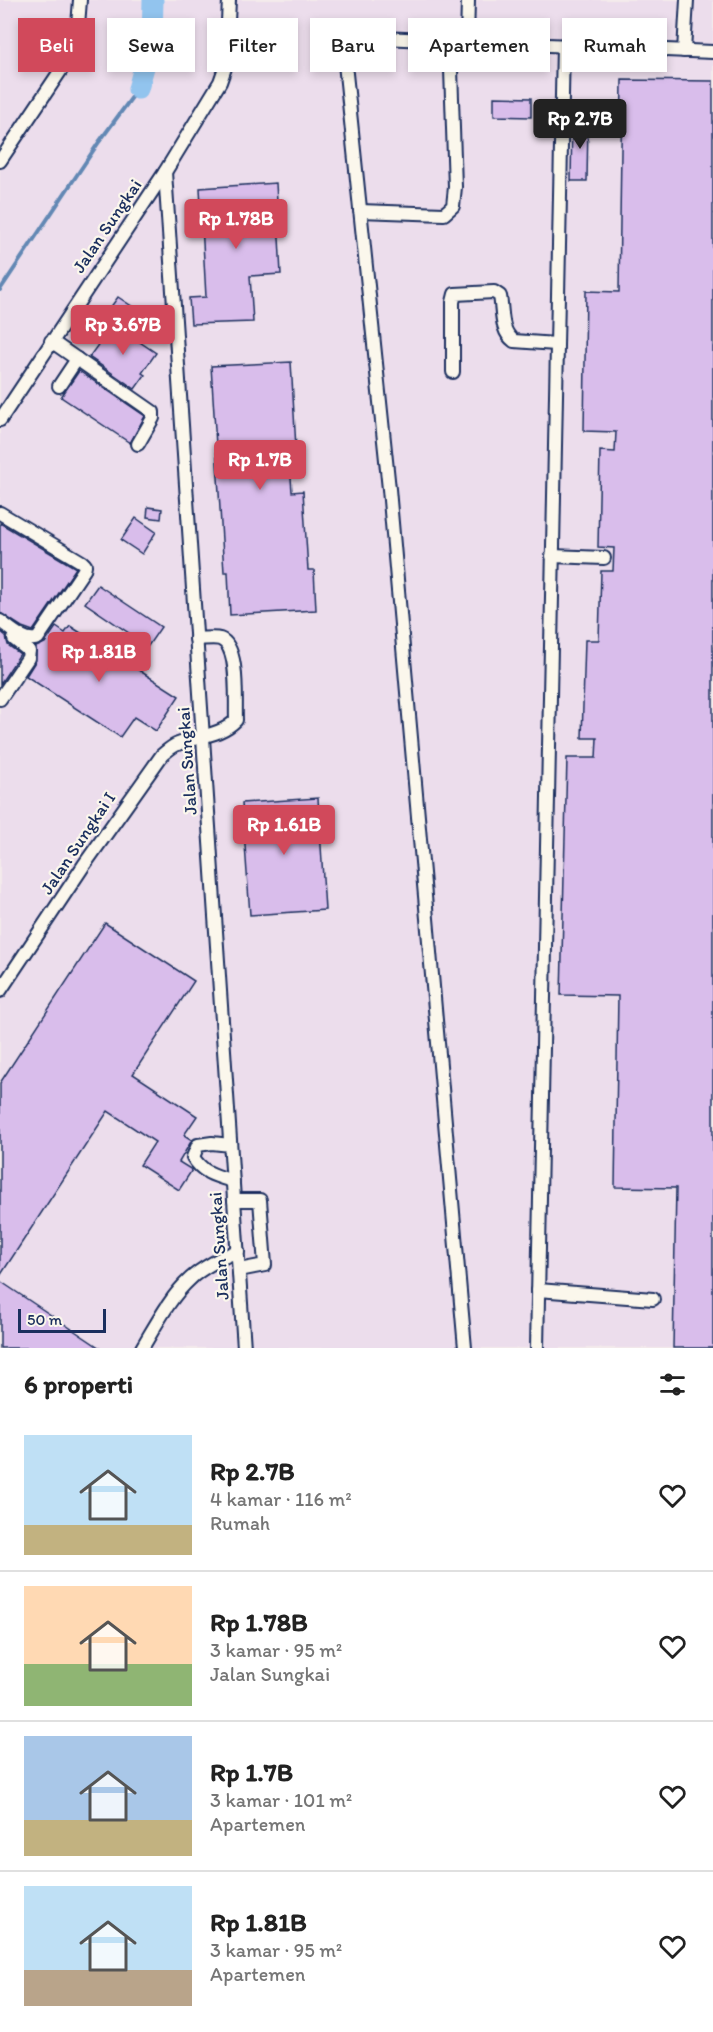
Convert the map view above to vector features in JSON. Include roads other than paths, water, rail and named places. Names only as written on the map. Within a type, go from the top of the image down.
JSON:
[{"type":"street","points":[[2,155],[71,55],[77,38],[80,0]]},
{"type":"street","name":"Jalan Sungkai","points":[[0,420],[165,172],[220,82],[226,65],[230,0]]},
{"type":"street","points":[[468,0],[468,18]]},
{"type":"street","points":[[684,51],[687,0]]},
{"type":"street","points":[[408,39],[358,37],[348,39],[344,54],[389,489],[465,1348]]},
{"type":"street","points":[[667,50],[713,52]]},
{"type":"street","points":[[360,211],[444,214],[453,206],[451,72]]},
{"type":"street","points":[[537,1348],[562,72]]},
{"type":"street","name":"Jalan Sungkai","points":[[165,172],[244,1348]]},
{"type":"street","points":[[453,372],[453,302],[455,294],[462,292],[495,292],[500,296],[504,327],[509,338],[514,341],[556,344]]},
{"type":"street","points":[[51,341],[153,412],[153,418],[138,444]]},
{"type":"street","points":[[59,386],[77,359]]},
{"type":"street","points":[[0,513],[85,565],[84,570],[38,639],[27,640],[0,621]]},
{"type":"street","points":[[552,556],[604,558]]},
{"type":"street","points":[[0,631],[29,651],[28,658],[0,699]]},
{"type":"street","name":"Jalan Sungkai I","points":[[0,991],[162,755],[177,744],[230,726],[236,720],[234,657],[229,646],[220,639],[196,639]]},
{"type":"street","points":[[230,1145],[212,1143],[198,1145],[193,1157],[198,1166],[208,1173],[233,1181]]},
{"type":"street","points":[[234,1200],[260,1200],[266,1264],[239,1270]]},
{"type":"street","points":[[142,1348],[190,1278],[218,1258],[238,1251]]},
{"type":"street","points":[[538,1290],[653,1299]]},
{"type":"waterway","points":[[138,89],[152,38],[153,0]]},
{"type":"waterway","points":[[0,290],[99,142],[138,89]]}]
